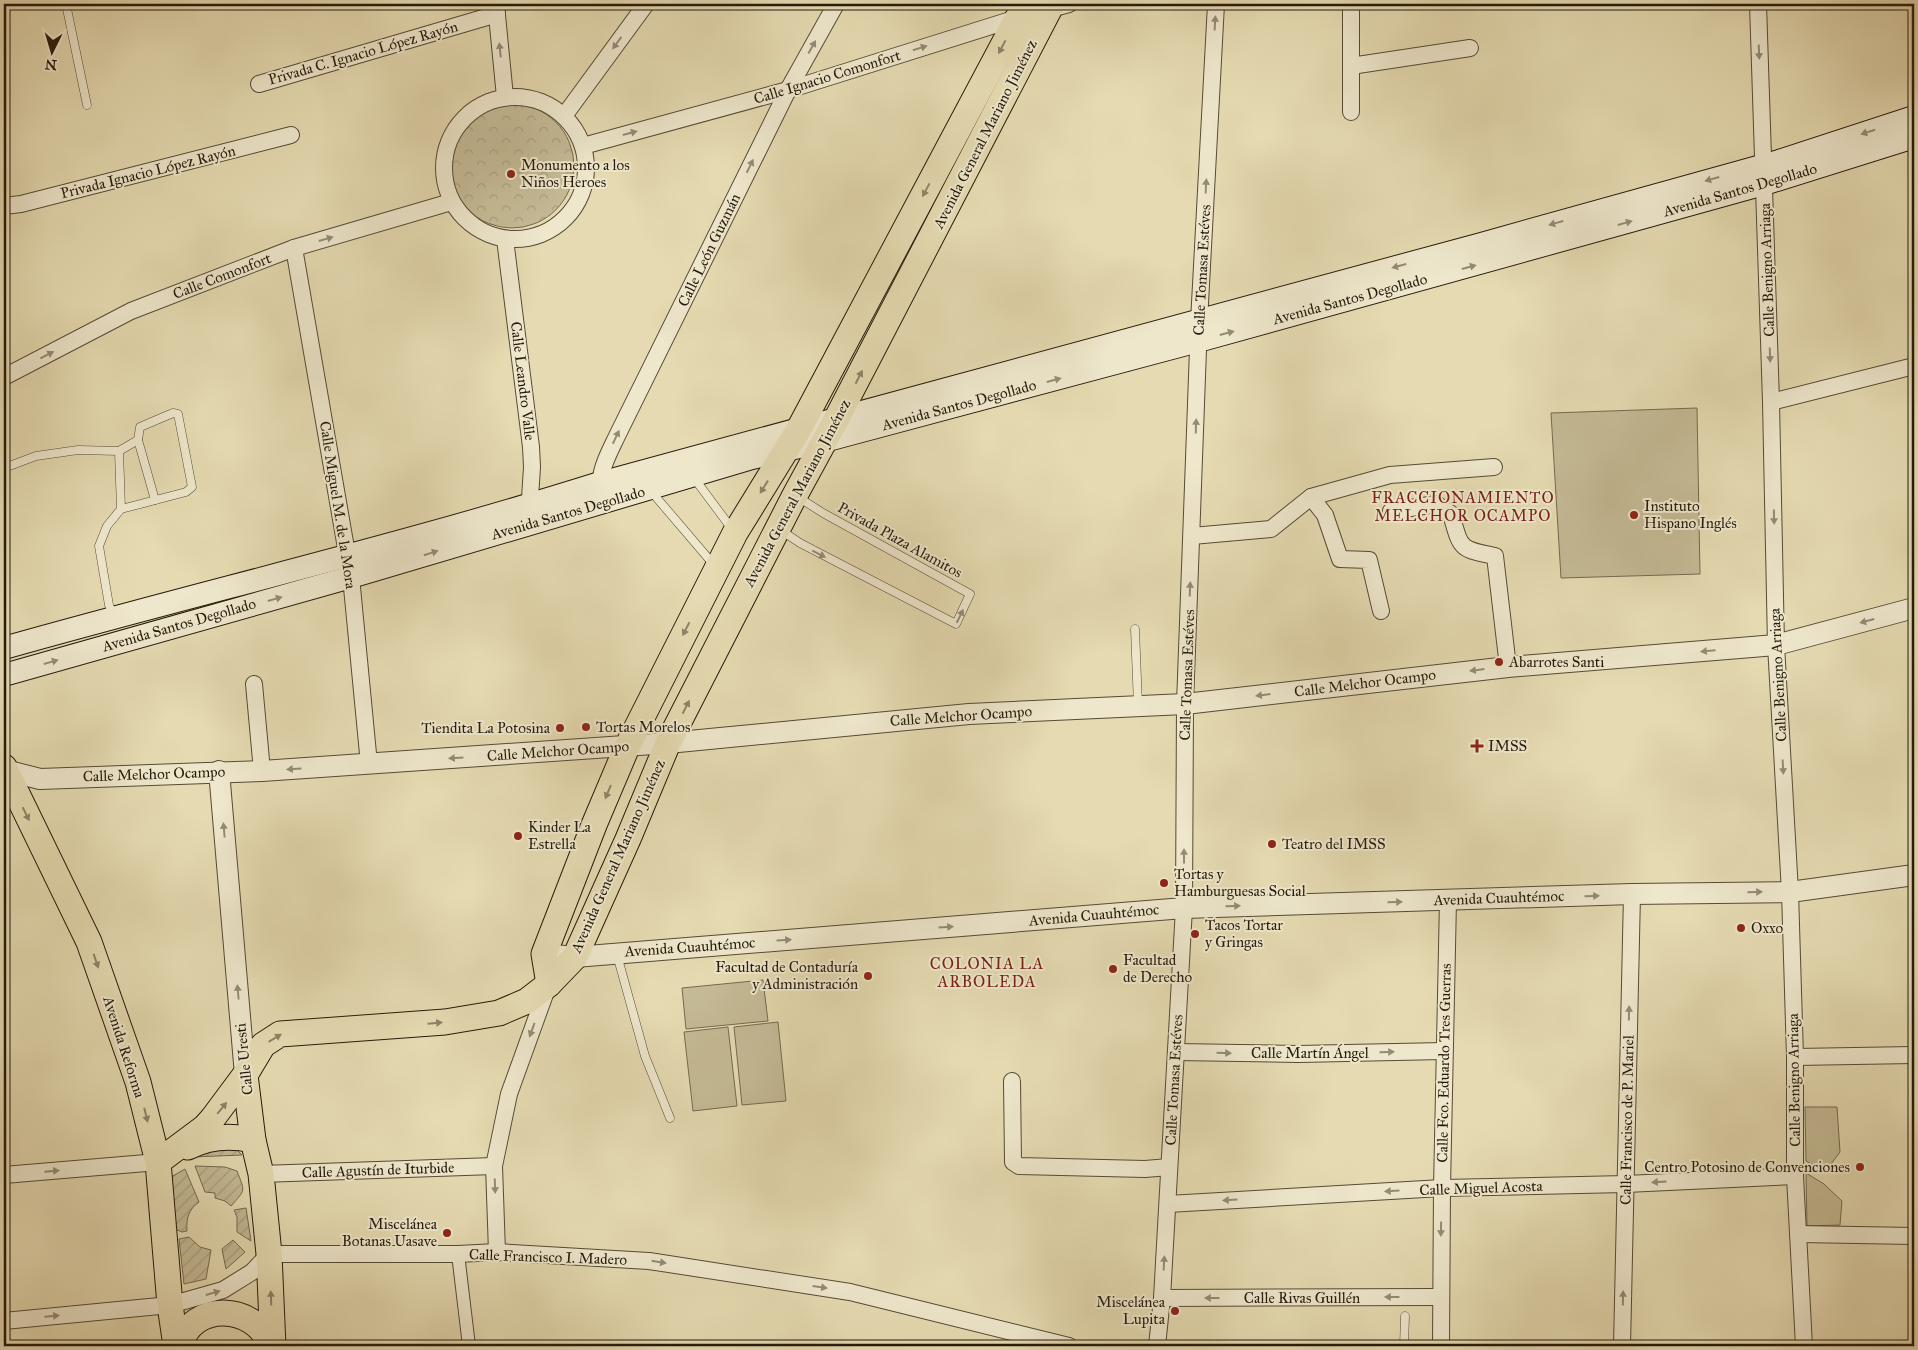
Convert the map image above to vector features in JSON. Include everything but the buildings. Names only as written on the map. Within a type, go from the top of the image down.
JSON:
[{"type":"main road","name":"Avenida General Mariano Jiménez","points":[[549,984],[575,957],[628,839],[668,743],[795,495],[1057,6]]},
{"type":"main road","name":"Avenida General Mariano Jiménez","points":[[549,984],[544,954],[594,825],[627,747],[735,533],[799,430],[1021,11]]},
{"type":"main road","name":"Avenida Santos Degollado","points":[[1764,174],[1914,117]]},
{"type":"main road","name":"Avenida Santos Degollado","points":[[601,493],[649,489],[752,458],[824,441],[1199,331],[1764,174],[1914,137]]},
{"type":"main road","name":"Avenida Santos Degollado","points":[[4,675],[349,567],[601,493],[837,418],[1199,331]]},
{"type":"main road","name":"Avenida Santos Degollado","points":[[4,648],[114,617],[349,567]]},
{"type":"main road","name":"Avenida Reforma","points":[[4,769],[89,942],[138,1082],[158,1168],[170,1305],[176,1346]]},
{"type":"main road","points":[[594,825],[628,839]]},
{"type":"main road","points":[[158,1168],[205,1126],[223,1107],[263,1045],[280,1034],[445,1022],[499,1013],[527,1001],[549,984]]},
{"type":"main road","name":"Calle Uresti","points":[[245,1075],[253,1140],[261,1174],[269,1254],[272,1346]]},
{"type":"main road","points":[[158,1168],[170,1158],[201,1140],[235,1136],[253,1140]]},
{"type":"main road","points":[[180,1346],[192,1326],[206,1316],[223,1313],[240,1315],[256,1323],[267,1336],[272,1346]]},
{"type":"street","points":[[564,116],[646,4]]},
{"type":"street","name":"Calle León Guzmán","points":[[601,493],[604,465],[617,436],[788,90],[836,4]]},
{"type":"street","name":"Calle Tomasa Estéves","points":[[1156,1346],[1162,1298],[1184,908],[1185,704],[1199,331],[1216,4]]},
{"type":"street","points":[[1351,4],[1351,112]]},
{"type":"street","name":"Calle Benigno Arriaga","points":[[1758,4],[1772,402],[1776,645],[1790,892],[1795,1057],[1795,1176],[1804,1346]]},
{"type":"street","name":"Calle Ignacio Comonfort","points":[[583,146],[788,90],[1021,11],[1057,6]]},
{"type":"street","points":[[496,9],[505,97]]},
{"type":"street","name":"Privada C. Ignacio López Rayón","points":[[259,84],[496,9]]},
{"type":"street","points":[[1351,66],[1470,48]]},
{"type":"street","points":[[505,97],[524,97],[543,102],[564,116],[574,128],[583,146],[586,158],[586,174],[582,191],[572,211],[555,226],[541,234],[525,239],[505,239],[485,233],[466,220],[451,202],[444,181],[443,160],[449,138],[462,118],[482,104],[505,97]]},
{"type":"street","name":"Privada Ignacio López Rayón","points":[[4,206],[21,204],[291,136]]},
{"type":"street","name":"Calle Comonfort","points":[[4,378],[131,311],[294,248],[451,202]]},
{"type":"street","name":"Calle Leandro Valle","points":[[505,239],[531,447],[532,467],[529,514]]},
{"type":"street","name":"Calle Miguel M. de la Mora","points":[[294,248],[349,567],[368,764]]},
{"type":"street","points":[[1772,402],[1914,366]]},
{"type":"street","points":[[1192,536],[1272,529],[1311,497],[1390,475],[1494,467]]},
{"type":"street","points":[[1311,497],[1325,515],[1340,559],[1369,560],[1381,611]]},
{"type":"street","points":[[1391,511],[1436,504],[1451,514],[1459,541],[1470,551],[1495,556],[1508,667]]},
{"type":"street","name":"Calle Melchor Ocampo","points":[[4,769],[40,779],[219,771],[262,771],[627,747],[970,714],[1185,704],[1508,667],[1776,645],[1914,608]]},
{"type":"street","points":[[254,684],[262,771]]},
{"type":"street","name":"Calle Uresti","points":[[219,771],[245,1075]]},
{"type":"street","name":"Avenida Cuauhtémoc","points":[[544,954],[575,957],[1184,908],[1632,894],[1790,892],[1914,875]]},
{"type":"street","name":"Calle Francisco de P. Mariel","points":[[1622,1346],[1632,894]]},
{"type":"street","name":"Calle Fco. Eduardo Tres Guerras","points":[[1441,1346],[1444,1051],[1448,900]]},
{"type":"street","name":"Avenida General Mariano Jiménez","points":[[497,1252],[494,1166],[509,1094],[549,984]]},
{"type":"street","name":"Calle Martín Ángel","points":[[1176,1052],[1298,1054],[1444,1051]]},
{"type":"street","points":[[1795,1057],[1914,1055]]},
{"type":"street","points":[[1012,1081],[1012,1162],[1019,1166],[1145,1169],[1170,1167]]},
{"type":"street","name":"Calle Agustín de Iturbide","points":[[261,1174],[494,1166]]},
{"type":"street","points":[[4,1175],[158,1168]]},
{"type":"street","name":"Calle Miguel Acosta","points":[[1168,1204],[1442,1188],[1626,1184],[1795,1176]]},
{"type":"street","points":[[1798,1234],[1914,1236]]},
{"type":"street","name":"Calle Francisco I. Madero","points":[[269,1254],[458,1254],[497,1252],[649,1261],[850,1292],[1069,1346]]},
{"type":"street","points":[[4,1321],[170,1305],[223,1290],[252,1272],[269,1254]]},
{"type":"street","points":[[458,1254],[469,1346]]},
{"type":"street","name":"Calle Rivas Guillén","points":[[1162,1298],[1441,1297]]},
{"type":"lane","points":[[66,4],[87,105]]},
{"type":"lane","points":[[114,617],[109,605],[99,546],[107,526],[121,509],[186,492],[192,487],[178,414],[173,413],[140,427],[138,440],[155,500]]},
{"type":"lane","points":[[4,468],[36,456],[78,450],[119,451],[138,440]]},
{"type":"lane","points":[[119,451],[121,509]]},
{"type":"lane","points":[[693,476],[735,533]]},
{"type":"lane","points":[[649,489],[717,569]]},
{"type":"lane","name":"Privada Plaza Alamitos","points":[[778,528],[800,543],[956,624],[970,594],[823,513],[795,495]]},
{"type":"lane","points":[[1134,629],[1138,706]]},
{"type":"lane","points":[[616,953],[645,1056],[670,1118]]},
{"type":"lane","points":[[1404,1346],[1405,1316]]},
{"type":"green space","points":[[512,104],[536,109],[556,122],[569,142],[574,166],[569,190],[556,210],[536,223],[512,228],[488,223],[468,210],[455,190],[450,166],[455,142],[468,122],[488,109]]},
{"type":"green space","points":[[1697,408],[1700,574],[1561,578],[1551,413]]},
{"type":"green space","points":[[763,980],[768,1021],[686,1029],[682,988]]},
{"type":"green space","points":[[778,1022],[786,1101],[742,1105],[734,1027]]},
{"type":"green space","points":[[728,1027],[737,1106],[693,1111],[684,1032]]},
{"type":"green space","points":[[1805,1107],[1837,1107],[1840,1152],[1825,1172],[1806,1161]]},
{"type":"green space","points":[[205,1147],[235,1148],[242,1155],[192,1157]]},
{"type":"green space","points":[[195,1166],[225,1167],[237,1171],[243,1187],[242,1193],[231,1206],[225,1201],[215,1198],[215,1193],[205,1192]]},
{"type":"green space","points":[[185,1169],[199,1202],[189,1214],[187,1231],[182,1232],[175,1229],[171,1177]]},
{"type":"green space","points":[[1806,1173],[1824,1184],[1842,1201],[1840,1225],[1807,1226]]},
{"type":"green space","points":[[246,1208],[251,1241],[237,1232],[237,1217],[234,1210]]},
{"type":"green space","points":[[189,1237],[200,1247],[211,1250],[206,1279],[184,1284],[179,1239]]},
{"type":"green space","points":[[233,1240],[245,1252],[226,1269],[222,1249]]},
{"type":"place","name":"Monumento a los Niños Heroes","points":[[511,174]]},
{"type":"place","name":"Instituto Hispano Inglés","points":[[1634,515]]},
{"type":"place","name":"Abarrotes Santi","points":[[1499,662]]},
{"type":"place","name":"Tortas Morelos","points":[[586,727]]},
{"type":"place","name":"Tiendita La Potosina","points":[[560,728]]},
{"type":"place","name":"IMSS","points":[[1477,746]]},
{"type":"place","name":"Kinder La Estrella","points":[[518,836]]},
{"type":"place","name":"Teatro del IMSS","points":[[1272,844]]},
{"type":"place","name":"Tortas y Hamburguesas Social","points":[[1164,883]]},
{"type":"place","name":"Oxxo","points":[[1741,928]]},
{"type":"place","name":"Tacos Tortar y Gringas","points":[[1195,934]]},
{"type":"place","name":"Facultad de Derecho","points":[[1113,969]]},
{"type":"place","name":"Facultad de Contaduría y Administración","points":[[868,976]]},
{"type":"place","name":"Centro Potosino de Convenciones","points":[[1860,1167]]},
{"type":"place","name":"Miscelánea Botanas Uasave","points":[[447,1233]]},
{"type":"place","name":"Miscelánea Lupita","points":[[1175,1311]]},
{"type":"district","name":"FRACCIONAMIENTO MELCHOR OCAMPO","points":[[1463,506]]},
{"type":"district","name":"COLONIA LA ARBOLEDA","points":[[987,972]]}]
